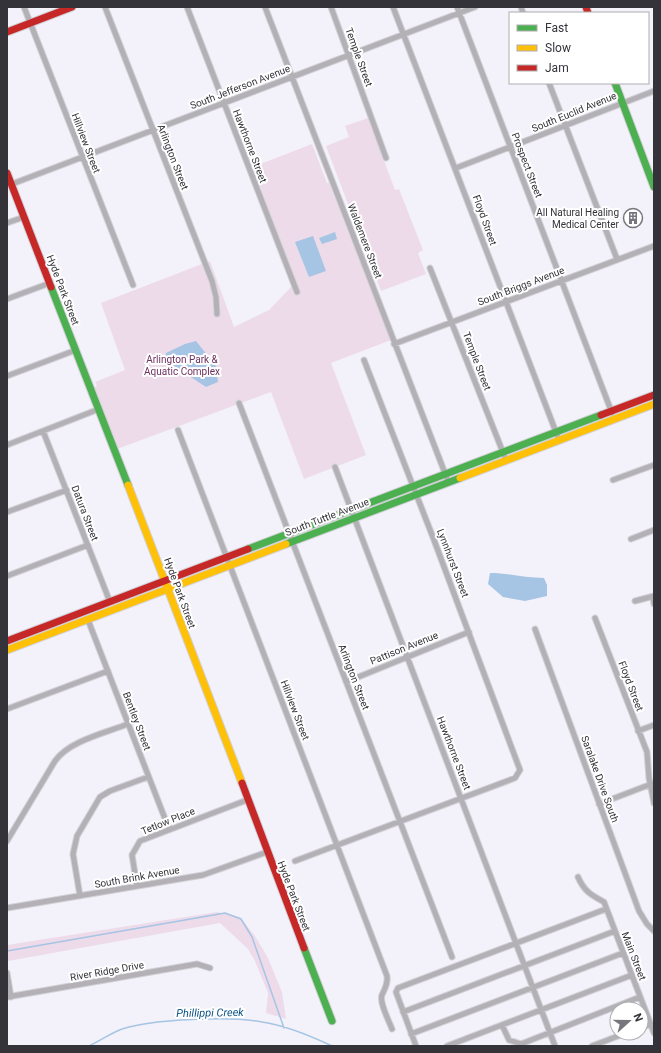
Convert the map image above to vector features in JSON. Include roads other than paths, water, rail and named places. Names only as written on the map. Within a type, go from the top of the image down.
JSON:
[{"type":"main road","points":[[7,32],[72,7]]},
{"type":"main road","points":[[615,84],[654,187]]},
{"type":"main road","name":"Hyde Park Street","points":[[7,173],[165,581],[332,1021]]},
{"type":"main road","name":"South Tuttle Avenue","points":[[7,650],[506,460],[611,411],[654,395]]},
{"type":"main road","name":"South Tuttle Avenue","points":[[7,641],[503,452],[614,419],[654,404]]},
{"type":"street","name":"Hillview Street","points":[[24,7],[133,285]]},
{"type":"street","name":"Arlington Street","points":[[105,7],[212,281],[216,297],[217,314]]},
{"type":"street","name":"Hawthorne Street","points":[[187,7],[297,292]]},
{"type":"street","name":"Waldemere Street","points":[[265,7],[448,482]]},
{"type":"street","name":"Temple Street","points":[[331,7],[386,158]]},
{"type":"street","name":"Floyd Street","points":[[393,7],[456,168],[505,302],[557,436]]},
{"type":"street","name":"Prospect Street","points":[[457,7],[614,419]]},
{"type":"street","name":"South Jefferson Avenue","points":[[12,184],[476,7]]},
{"type":"street","points":[[549,84],[617,259]]},
{"type":"street","name":"South Euclid Avenue","points":[[456,168],[654,91]]},
{"type":"street","points":[[7,223],[24,217]]},
{"type":"street","name":"South Briggs Avenue","points":[[394,344],[654,246]]},
{"type":"street","name":"Temple Street","points":[[430,268],[506,460]]},
{"type":"street","points":[[7,299],[50,283]]},
{"type":"street","points":[[7,376],[76,350]]},
{"type":"street","name":"Lynnhurst Street","points":[[364,360],[414,487],[520,767],[519,774],[515,778],[461,797]]},
{"type":"street","name":"Arlington Street","points":[[239,403],[452,957]]},
{"type":"street","points":[[7,445],[99,409]]},
{"type":"street","name":"Hillview Street","points":[[178,430],[387,976],[386,986],[381,996],[385,1013],[389,1018],[392,1029]]},
{"type":"street","name":"Datura Street","points":[[43,431],[110,602]]},
{"type":"street","points":[[613,480],[654,465]]},
{"type":"street","name":"Hawthorne Street","points":[[335,467],[556,1046]]},
{"type":"street","points":[[7,512],[67,490]]},
{"type":"street","points":[[631,539],[654,530]]},
{"type":"street","points":[[7,576],[88,545]]},
{"type":"street","points":[[635,601],[649,596],[654,597],[654,604]]},
{"type":"street","name":"Floyd Street","points":[[595,618],[648,758],[654,803]]},
{"type":"street","name":"Bentley Street","points":[[88,620],[169,829]]},
{"type":"street","name":"Saralake Drive South","points":[[535,629],[642,916],[654,931]]},
{"type":"street","name":"Pattison Avenue","points":[[346,682],[469,632]]},
{"type":"street","points":[[7,709],[108,671]]},
{"type":"street","points":[[7,841],[54,761],[61,753],[73,745],[128,724]]},
{"type":"street","points":[[638,731],[654,725]]},
{"type":"street","points":[[80,896],[73,854],[75,841],[80,829],[96,803],[105,794],[148,778]]},
{"type":"street","points":[[599,804],[652,784]]},
{"type":"street","points":[[295,861],[461,797]]},
{"type":"street","name":"Tetlow Place","points":[[137,886],[132,860],[136,845],[144,839],[247,800]]},
{"type":"street","name":"South Brink Avenue","points":[[7,908],[211,873],[267,852]]},
{"type":"street","points":[[416,1046],[396,990],[606,908],[604,902],[585,890],[578,877]]},
{"type":"street","name":"Main Street","points":[[606,908],[654,1033]]},
{"type":"street","points":[[403,1012],[615,931]]},
{"type":"street","points":[[411,1034],[623,953]]},
{"type":"street","name":"River Ridge Drive","points":[[9,997],[197,964],[210,968]]},
{"type":"street","points":[[7,973],[9,997]]},
{"type":"street","points":[[447,1046],[632,975]]},
{"type":"street","points":[[502,1025],[507,1038],[518,1044],[525,1043],[640,997]]},
{"type":"street","points":[[592,1046],[609,1040]]},
{"type":"water","points":[[335,232],[337,239],[322,244],[319,238]]},
{"type":"water","points":[[313,236],[326,271],[309,277],[295,242]]},
{"type":"water","points":[[196,341],[216,366],[218,382],[206,387],[165,360],[166,353],[185,344]]},
{"type":"water","points":[[490,573],[544,578],[547,585],[547,596],[525,601],[503,597],[488,584]]},
{"type":"waterway","points":[[7,951],[225,913],[241,919],[252,937],[284,1028]]},
{"type":"waterway","name":"Phillippi Creek","points":[[89,1046],[122,1029],[152,1023],[212,1019],[248,1020],[279,1026],[332,1046]]},
{"type":"place","name":"All Natural Healing Medical Center","points":[[633,218]]},
{"type":"park label","name":"Arlington Park & Aquatic Complex","points":[[182,364]]}]
